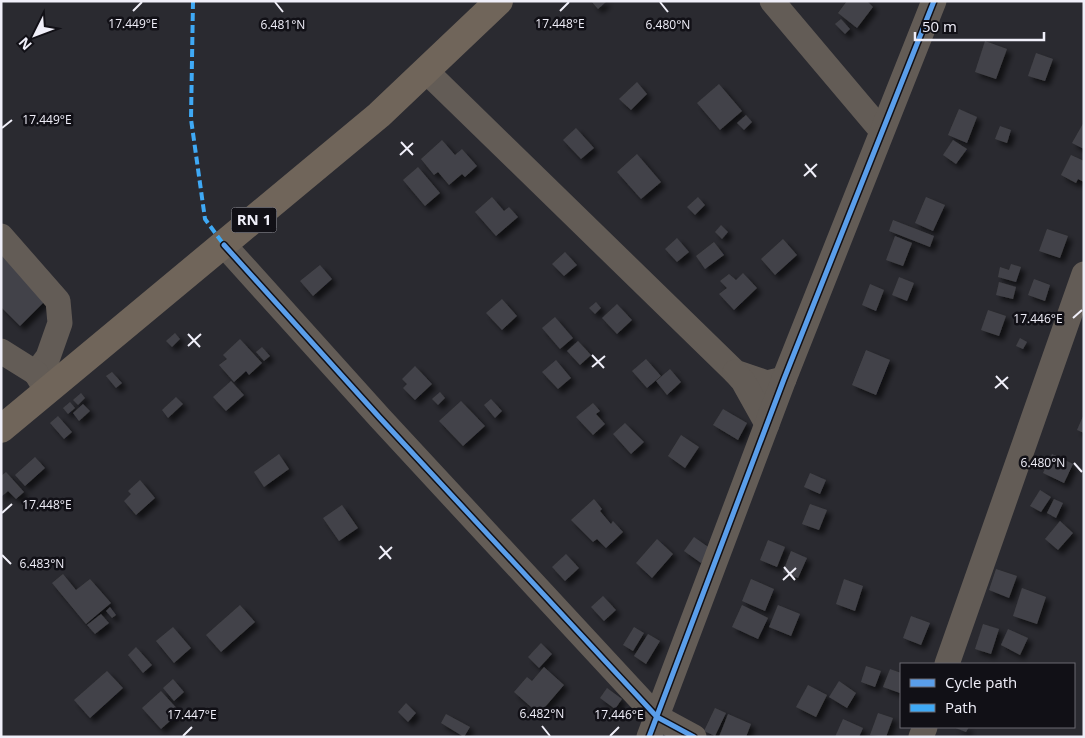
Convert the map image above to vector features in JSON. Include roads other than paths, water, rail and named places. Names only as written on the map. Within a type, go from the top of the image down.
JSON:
[{"type":"main road","name":"RN 1","points":[[1,429],[41,382],[224,245],[379,115],[427,72],[499,1]]},
{"type":"street","points":[[772,1],[882,130]]},
{"type":"street","points":[[653,727],[784,379],[934,1]]},
{"type":"street","points":[[427,72],[735,372],[743,381],[767,424]]},
{"type":"street","points":[[1,236],[58,301],[60,324],[41,382],[1,351]]},
{"type":"street","points":[[224,245],[380,418],[653,727],[694,737]]},
{"type":"street","points":[[947,663],[1084,274]]},
{"type":"street","points":[[735,372],[767,383],[784,379]]}]
